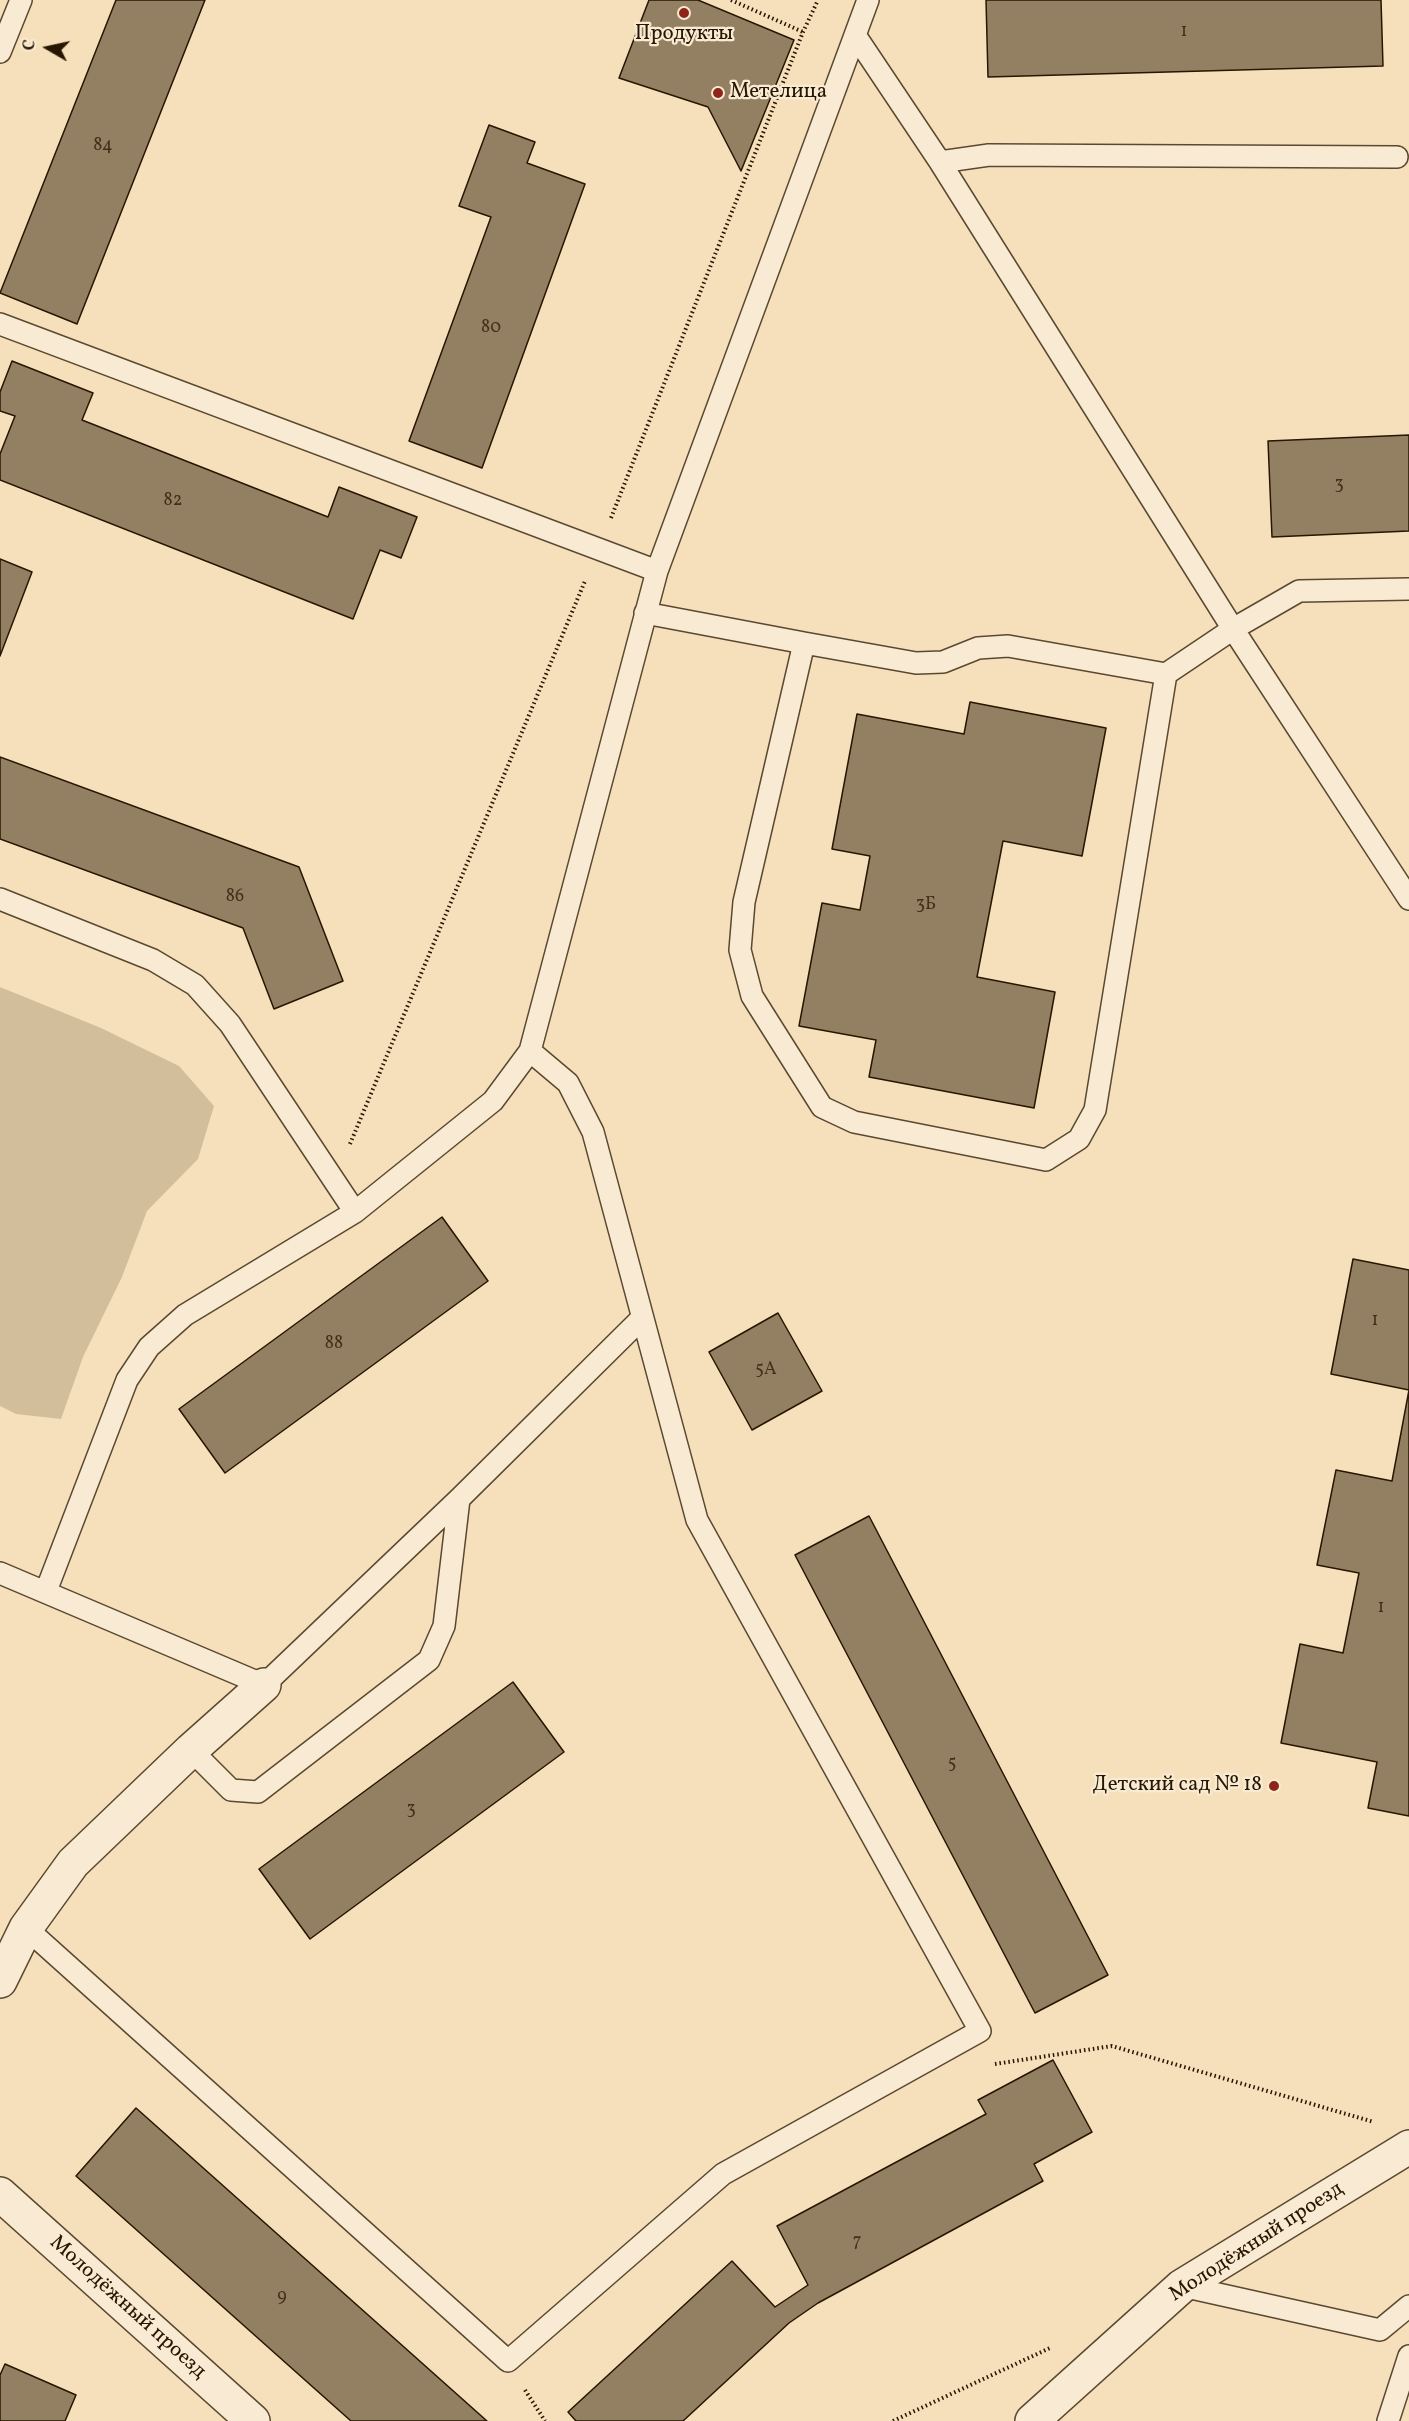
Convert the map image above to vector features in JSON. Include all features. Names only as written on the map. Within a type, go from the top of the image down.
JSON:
[{"type":"street","points":[[0,1981],[26,1928],[73,1863],[191,1750],[264,1685]]},
{"type":"street","name":"Молодёжный проезд","points":[[1032,2421],[1182,2286],[1409,2147]]},
{"type":"street","name":"Молодёжный проезд","points":[[0,2194],[253,2421]]},
{"type":"lane","points":[[0,52],[21,0]]},
{"type":"lane","points":[[46,1591],[127,1380],[149,1347],[185,1315],[355,1212],[493,1101],[530,1051],[657,571],[868,0]]},
{"type":"lane","points":[[855,35],[940,162],[1233,629],[1409,899]]},
{"type":"lane","points":[[940,162],[989,155],[1397,157]]},
{"type":"lane","points":[[0,324],[657,571]]},
{"type":"lane","points":[[645,613],[916,663],[943,662],[978,648],[1008,646],[1166,674],[1233,629],[1299,591],[1409,589]]},
{"type":"lane","points":[[804,643],[744,902],[740,950],[752,996],[822,1107],[854,1122],[1046,1160],[1079,1139],[1095,1110],[1166,674]]},
{"type":"lane","points":[[0,898],[153,960],[195,985],[230,1024],[355,1212]]},
{"type":"lane","points":[[26,1928],[507,2361],[723,2174],[980,2031],[697,1520],[593,1132],[568,1083],[530,1051]]},
{"type":"lane","points":[[0,1573],[264,1685],[459,1499],[642,1318]]},
{"type":"lane","points":[[191,1750],[231,1790],[258,1792],[429,1659],[444,1626],[459,1499]]},
{"type":"lane","points":[[1182,2286],[1380,2331],[1409,2306]]},
{"type":"lane","points":[[1388,2421],[1409,2356]]},
{"type":"path","points":[[731,0],[803,32]]},
{"type":"path","points":[[334,1180],[599,549],[803,32],[818,0]]},
{"type":"path","points":[[986,2065],[1112,2046],[1375,2123]]},
{"type":"path","points":[[893,2421],[1053,2346]]},
{"type":"shaded area","points":[[0,987],[101,1028],[179,1066],[214,1106],[198,1159],[147,1211],[122,1277],[83,1357],[61,1419],[16,1414],[0,1406]]},
{"type":"building","points":[[116,0],[205,0],[77,324],[0,293]]},
{"type":"building","name":"Метелица","points":[[649,0],[698,0],[794,40],[741,171],[708,107],[619,78]]},
{"type":"building","points":[[986,0],[1381,0],[1383,66],[988,77]]},
{"type":"building","points":[[489,125],[535,142],[527,163],[585,184],[482,468],[409,441],[491,217],[459,206]]},
{"type":"building","points":[[12,361],[93,393],[82,420],[328,517],[339,487],[417,517],[401,558],[380,550],[353,619],[0,480],[0,454],[15,416],[0,411],[0,392]]},
{"type":"building","points":[[1409,435],[1409,531],[1272,537],[1268,441]]},
{"type":"building","points":[[0,559],[32,572],[0,656]]},
{"type":"building","points":[[970,702],[1106,728],[1082,856],[1003,841],[977,977],[1055,992],[1034,1108],[869,1077],[876,1040],[799,1026],[822,903],[860,910],[870,856],[832,849],[857,714],[964,734]]},
{"type":"building","points":[[0,757],[299,867],[343,981],[274,1009],[243,928],[0,839]]},
{"type":"building","points":[[442,1217],[488,1281],[225,1473],[179,1409]]},
{"type":"building","points":[[1353,1259],[1409,1270],[1409,1390],[1331,1374]]},
{"type":"building","points":[[778,1313],[822,1391],[752,1430],[709,1352]]},
{"type":"building","points":[[1409,1390],[1409,1816],[1368,1808],[1377,1762],[1281,1743],[1300,1644],[1343,1653],[1359,1573],[1317,1565],[1336,1470],[1392,1481]]},
{"type":"building","points":[[869,1516],[1108,1975],[1035,2013],[795,1555]]},
{"type":"building","points":[[513,1682],[564,1752],[310,1939],[259,1869]]},
{"type":"building","points":[[1053,2060],[1092,2132],[1034,2164],[1043,2181],[818,2303],[789,2323],[683,2421],[576,2421],[568,2412],[732,2261],[775,2307],[808,2285],[777,2226],[986,2114],[978,2100]]},
{"type":"building","points":[[136,2108],[487,2421],[351,2421],[76,2176]]},
{"type":"building","points":[[5,2364],[76,2395],[65,2421],[0,2421],[0,2375]]},
{"type":"place","name":"Продукты","points":[[684,13]]},
{"type":"place","name":"Метелица","points":[[718,93]]},
{"type":"place","name":"Детский сад № 18","points":[[1274,1786]]}]
